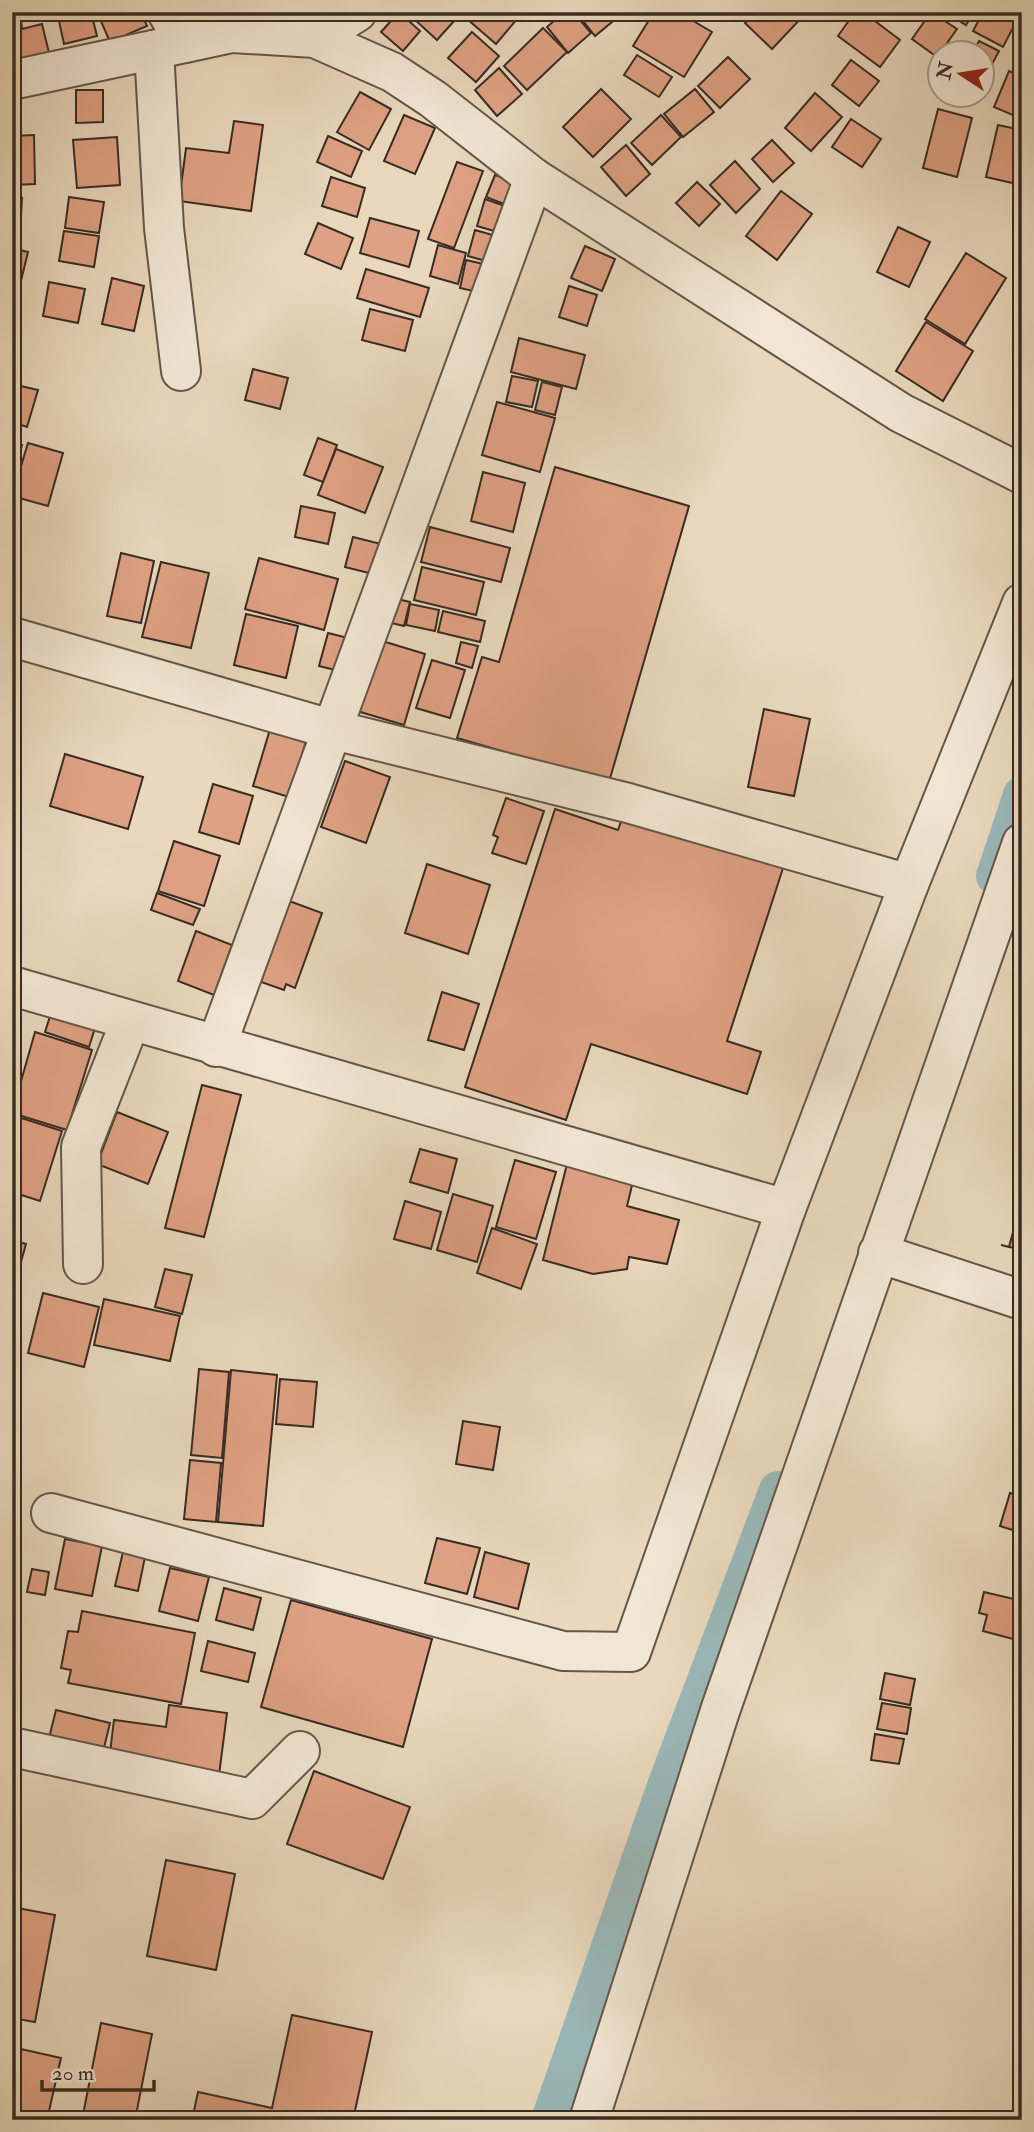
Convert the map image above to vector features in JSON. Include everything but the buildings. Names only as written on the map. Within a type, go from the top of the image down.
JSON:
[{"type":"street","points":[[315,37],[356,12]]},
{"type":"street","points":[[12,80],[169,35],[232,33],[315,37],[403,79],[534,178],[901,413],[1022,474]]},
{"type":"street","points":[[169,35],[164,228],[181,371]]},
{"type":"street","points":[[216,1047],[534,178]]},
{"type":"street","points":[[51,1513],[563,1651],[631,1652],[786,1209],[909,884],[1022,603]]},
{"type":"street","points":[[12,637],[334,730],[628,803],[909,884]]},
{"type":"street","points":[[589,2120],[725,1698],[1022,843]]},
{"type":"street","points":[[12,986],[216,1047],[786,1209]]},
{"type":"street","points":[[83,1265],[80,1147],[130,1022]]},
{"type":"street","points":[[878,1253],[1022,1300]]},
{"type":"street","points":[[12,1746],[252,1799],[300,1751]]},
{"type":"waterway","points":[[995,876],[1022,795]]},
{"type":"waterway","points":[[550,2120],[666,1786],[778,1490]]}]
